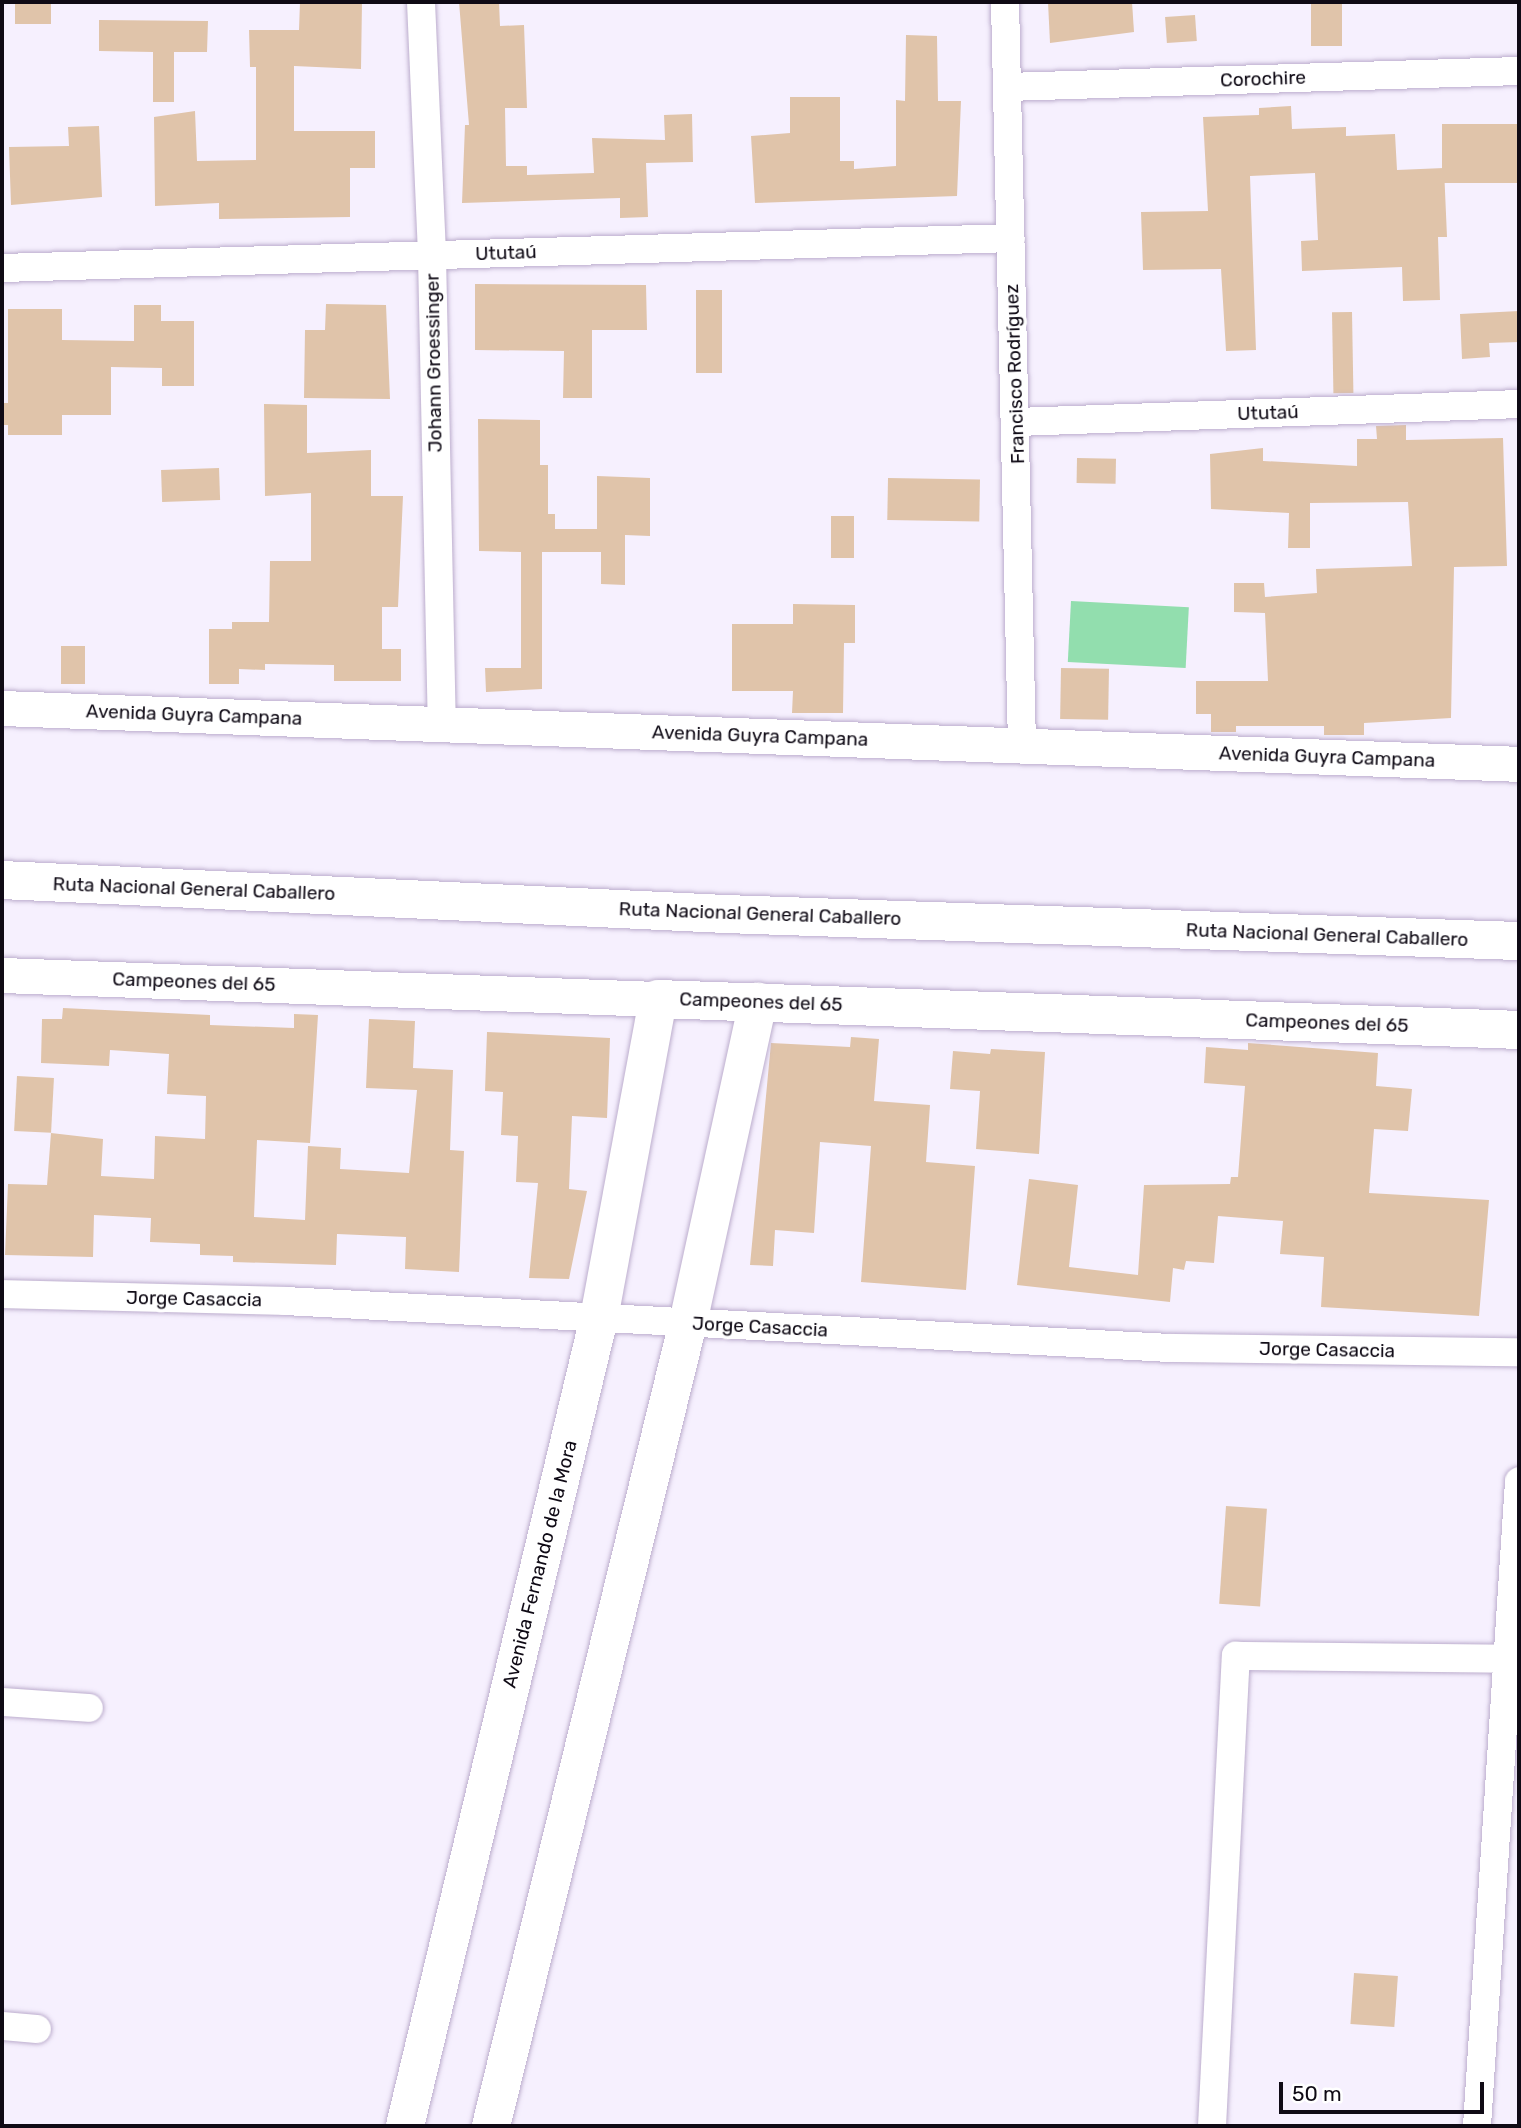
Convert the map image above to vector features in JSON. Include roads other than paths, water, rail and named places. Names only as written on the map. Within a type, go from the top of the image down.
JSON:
[{"type":"main road","name":"Ruta Nacional General Caballero","points":[[2,880],[724,914],[1519,941]]},
{"type":"main road","name":"Campeones del 65","points":[[658,999],[1519,1030]]},
{"type":"main road","name":"Avenida Fernando de la Mora","points":[[405,2126],[600,1318],[658,999]]},
{"type":"main road","points":[[491,2126],[688,1323],[758,1002]]},
{"type":"street","name":"Johann Groessinger","points":[[421,2],[432,256],[442,724]]},
{"type":"street","name":"Francisco Rodríguez","points":[[1005,2],[1017,422],[1022,746]]},
{"type":"street","name":"Corochire","points":[[1007,86],[1519,72]]},
{"type":"street","name":"Ututaú","points":[[2,268],[1011,237]]},
{"type":"street","name":"Ututaú","points":[[1017,422],[1519,404]]},
{"type":"street","name":"Avenida Guyra Campana","points":[[2,708],[1519,764]]},
{"type":"street","name":"Campeones del 65","points":[[2,975],[658,999]]},
{"type":"street","name":"Jorge Casaccia","points":[[2,1294],[285,1301],[1171,1348],[1519,1352]]},
{"type":"street","points":[[1477,2126],[1513,1659],[1519,1481]]},
{"type":"street","points":[[1212,2126],[1236,1656],[1513,1659]]},
{"type":"street","points":[[2,1702],[89,1708]]},
{"type":"street","points":[[2,2026],[37,2029]]}]
